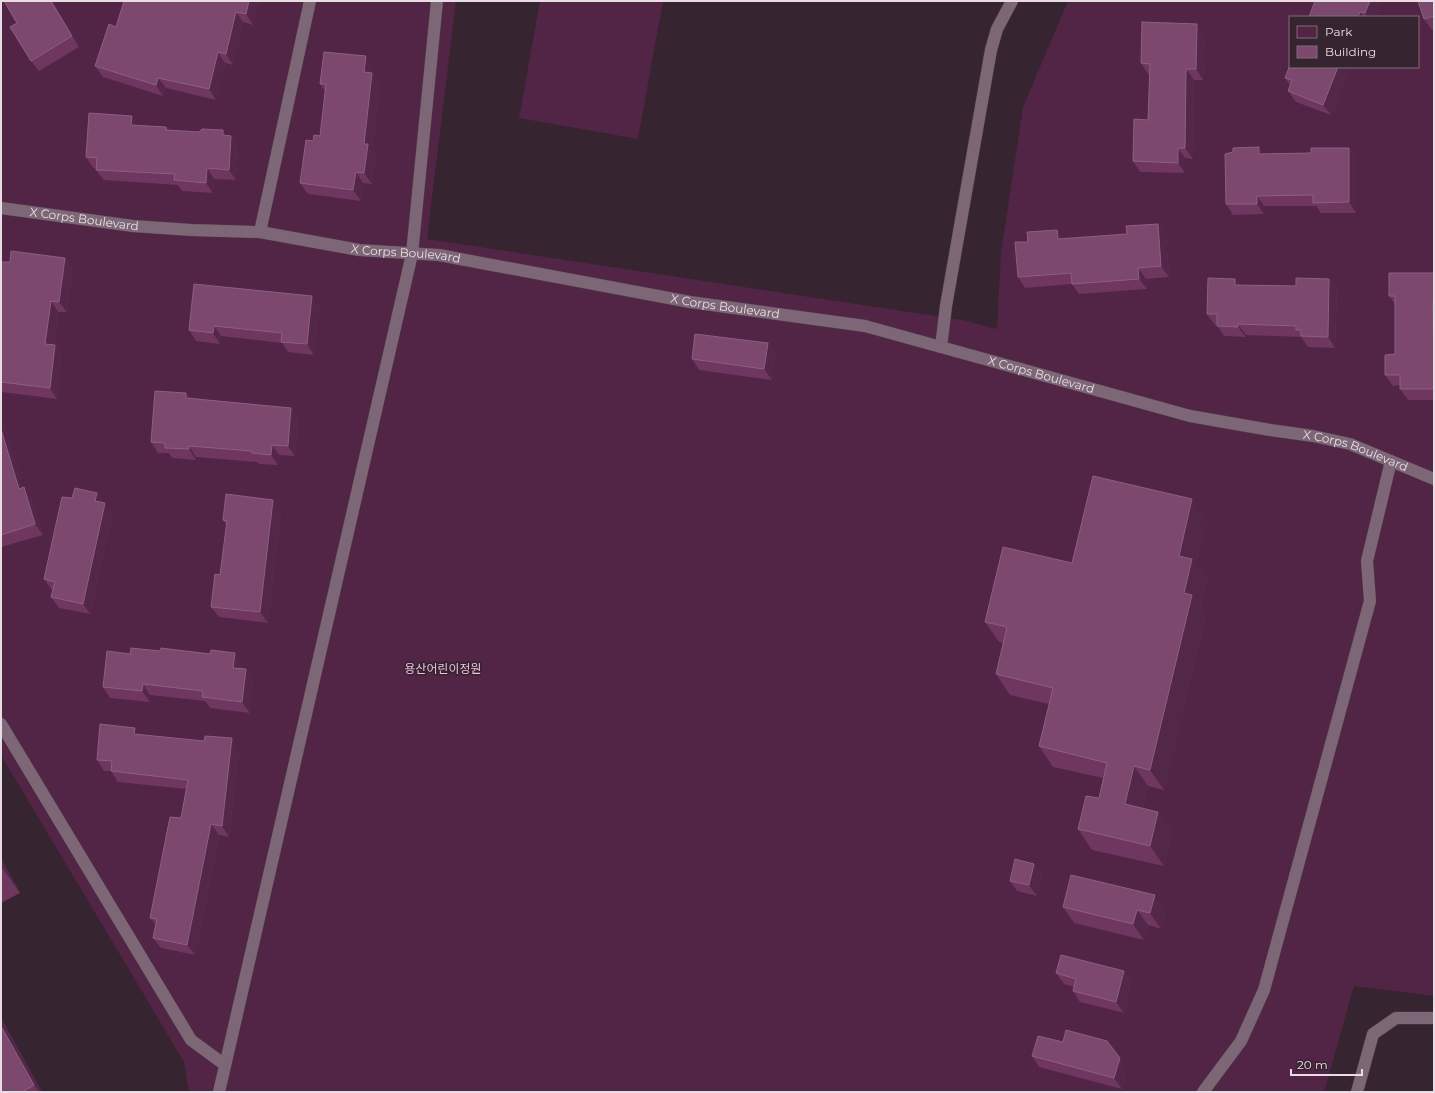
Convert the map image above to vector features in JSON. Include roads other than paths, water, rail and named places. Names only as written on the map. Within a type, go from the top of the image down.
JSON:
[{"type":"lane","points":[[260,232],[310,1]]},
{"type":"lane","points":[[219,1092],[412,254],[437,1]]},
{"type":"lane","points":[[941,348],[947,298],[991,50],[997,29],[1012,1]]},
{"type":"lane","name":"X Corps Boulevard","points":[[1,208],[133,226],[191,230],[260,232],[359,250],[468,259],[690,302],[865,326],[1190,416],[1313,436],[1350,444],[1434,479]]},
{"type":"lane","points":[[1203,1092],[1241,1042],[1264,990],[1370,601],[1367,561],[1391,461]]},
{"type":"lane","points":[[1,724],[191,1040],[225,1066]]},
{"type":"lane","points":[[1357,1092],[1373,1034],[1396,1018],[1434,1018]]},
{"type":"park label","name":"용산어린이정원","points":[[443,669]]}]
